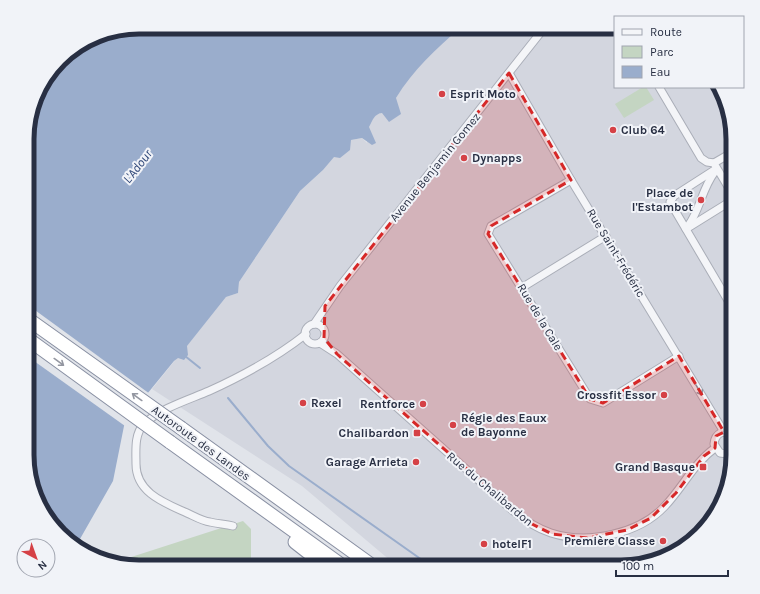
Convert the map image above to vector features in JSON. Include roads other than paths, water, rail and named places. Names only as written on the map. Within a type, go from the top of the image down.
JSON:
[{"type":"highway","name":"Autoroute des Landes","points":[[34,322],[364,560]]},
{"type":"highway","name":"Autoroute des Landes","points":[[34,343],[334,560]]},
{"type":"highway","points":[[197,461],[213,482],[318,560]]},
{"type":"highway","points":[[276,497],[370,560]]},
{"type":"street","name":"Avenue Benjamin Gomez","points":[[314,324],[325,306],[540,34]]},
{"type":"street","name":"Rue Saint-Frédéric","points":[[509,73],[571,180],[724,432]]},
{"type":"street","points":[[660,88],[701,158],[715,166],[726,184]]},
{"type":"street","points":[[726,157],[670,200],[726,297]]},
{"type":"street","points":[[686,230],[694,219],[715,166]]},
{"type":"street","name":"Rue de la Cale","points":[[571,180],[491,226],[488,234],[523,287],[590,399],[603,403],[679,356]]},
{"type":"street","points":[[686,230],[726,204]]},
{"type":"street","points":[[523,287],[606,236]]},
{"type":"street","points":[[289,348],[322,340],[325,306]]},
{"type":"street","points":[[233,526],[220,522],[209,522],[154,497],[140,483],[136,468],[137,436],[144,425],[172,407],[223,384],[289,348],[306,334],[309,326],[314,324],[323,328]]},
{"type":"street","points":[[306,334],[310,342]]},
{"type":"street","name":"Rue du Chalibardon","points":[[322,340],[512,510],[530,524],[552,534],[587,538],[605,535],[639,525],[651,518],[664,507],[704,456],[715,448]]},
{"type":"street","points":[[726,429],[724,432],[716,436],[714,440],[715,448],[724,454],[726,453]]},
{"type":"water","name":"L'Adour","points":[[453,34],[426,60],[410,78],[396,98],[401,114],[389,122],[382,113],[374,118],[369,127],[376,143],[372,145],[362,138],[351,140],[350,150],[340,158],[334,157],[323,170],[300,191],[239,282],[238,293],[226,297],[187,346],[188,355],[184,360],[178,358],[174,361],[125,421],[113,481],[79,541],[70,534],[56,519],[45,501],[36,475],[34,462],[34,139],[35,125],[42,99],[56,75],[70,60],[87,48],[99,42],[125,35]]},
{"type":"waterway","points":[[185,356],[200,368]]},
{"type":"waterway","points":[[228,398],[268,446],[289,466],[422,560]]},
{"type":"place","name":"Esprit Moto","points":[[442,94]]},
{"type":"place","name":"Club 64","points":[[613,130]]},
{"type":"place","name":"Dynapps","points":[[464,158]]},
{"type":"place","name":"Place de l'Estambot","points":[[701,200]]},
{"type":"place","name":"Crossfit Essor","points":[[664,395]]},
{"type":"place","name":"Rexel","points":[[303,403]]},
{"type":"place","name":"Rentforce","points":[[423,404]]},
{"type":"place","name":"Régie des Eaux de Bayonne","points":[[453,425]]},
{"type":"place","name":"Chalibardon","points":[[417,433]]},
{"type":"place","name":"Garage Arrieta","points":[[416,462]]},
{"type":"place","name":"Grand Basque","points":[[703,467]]},
{"type":"place","name":"Première Classe","points":[[663,541]]},
{"type":"place","name":"hotelF1","points":[[484,544]]}]
